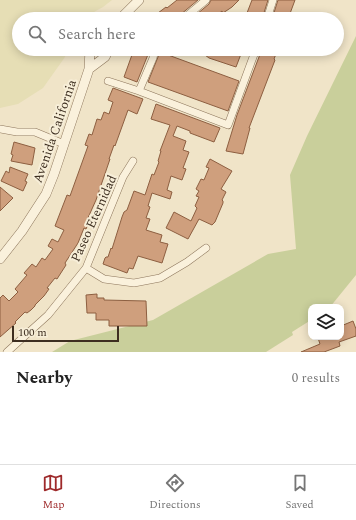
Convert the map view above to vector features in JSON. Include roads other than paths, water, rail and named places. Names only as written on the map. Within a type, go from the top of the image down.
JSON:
[{"type":"street","points":[[129,12],[140,0]]},
{"type":"street","points":[[191,12],[206,0]]},
{"type":"street","points":[[269,12],[273,0]]},
{"type":"street","name":"Avenida California","points":[[0,259],[27,225],[46,194],[89,69],[90,56]]},
{"type":"street","name":"Avenida California","points":[[89,69],[106,56]]},
{"type":"street","points":[[139,91],[153,56]]},
{"type":"street","points":[[108,81],[139,91],[228,125],[253,56]]},
{"type":"street","points":[[0,129],[17,132],[34,132],[64,144]]},
{"type":"street","name":"Paseo Eternidad","points":[[7,352],[48,315],[86,268],[123,177],[134,161]]},
{"type":"street","points":[[86,268],[104,279],[134,283],[160,278],[187,262],[206,248]]}]
